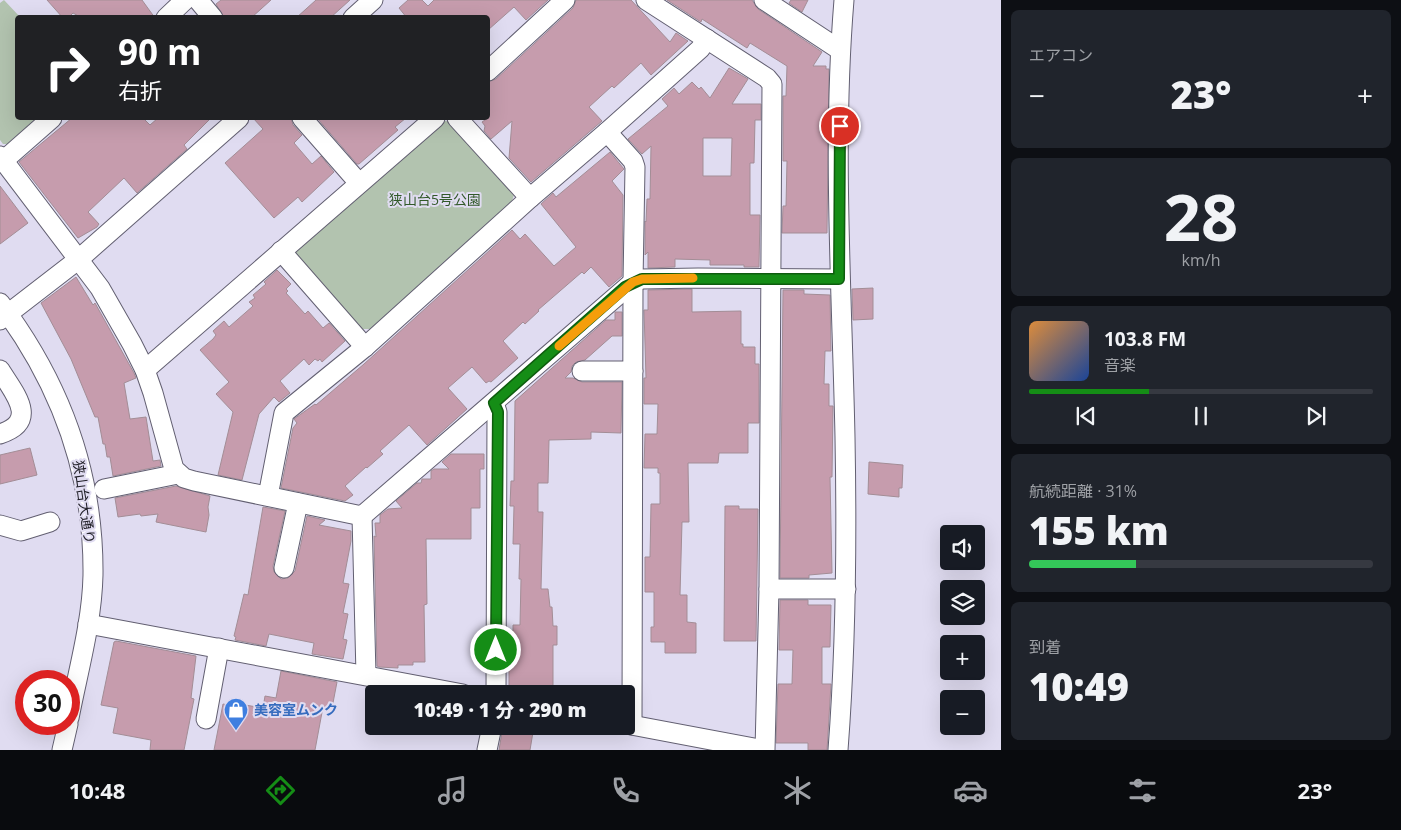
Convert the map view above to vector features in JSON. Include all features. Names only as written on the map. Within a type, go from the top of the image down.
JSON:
[{"type":"street","points":[[169,15],[185,0]]},
{"type":"street","points":[[198,0],[210,15]]},
{"type":"street","points":[[357,15],[373,0]]},
{"type":"street","points":[[490,69],[565,0]]},
{"type":"street","points":[[635,726],[765,750],[769,589],[772,84],[766,78],[646,0]]},
{"type":"street","points":[[764,0],[840,50]]},
{"type":"street","points":[[838,750],[843,682],[846,589],[845,436],[839,279],[840,50],[844,0]]},
{"type":"street","points":[[268,496],[284,413],[364,346],[607,132],[700,49],[707,39]]},
{"type":"street","points":[[50,120],[2,158],[100,288],[145,370],[162,422],[174,469],[178,474],[194,481],[362,516]]},
{"type":"street","points":[[3,312],[79,259],[238,120]]},
{"type":"street","points":[[304,120],[359,183]]},
{"type":"street","points":[[145,370],[433,120]]},
{"type":"street","points":[[459,120],[530,198]]},
{"type":"street","points":[[607,132],[632,160],[635,167],[629,685]]},
{"type":"street","points":[[281,251],[364,346]]},
{"type":"street","points":[[362,516],[633,282],[642,279],[660,278],[839,279]]},
{"type":"street","name":"狭山台大通り","points":[[3,312],[41,364],[64,413],[77,453],[86,492],[93,576],[88,624],[79,670]]},
{"type":"street","points":[[0,370],[20,402],[22,415],[20,422],[9,431],[0,434]]},
{"type":"street","points":[[582,371],[632,372]]},
{"type":"street","points":[[494,403],[498,412],[496,685]]},
{"type":"street","points":[[104,490],[178,474]]},
{"type":"street","points":[[284,568],[298,503]]},
{"type":"street","points":[[362,516],[366,675]]},
{"type":"street","points":[[0,525],[21,531],[50,522]]},
{"type":"street","points":[[769,589],[846,589]]},
{"type":"street","points":[[88,624],[418,685]]},
{"type":"street","points":[[206,718],[219,648]]},
{"type":"street","points":[[62,750],[65,735]]},
{"type":"street","points":[[487,750],[490,735]]},
{"type":"green space","points":[[4,0],[18,15],[15,15],[15,120],[38,120],[11,144],[3,144],[0,140],[0,3]]},
{"type":"green space","name":"狭山台5号公園","points":[[441,120],[450,122],[515,192],[510,207],[372,329],[358,329],[295,259],[296,250]]},
{"type":"building","points":[[47,0],[142,0],[153,15],[77,15],[73,13],[71,15],[60,15]]},
{"type":"building","points":[[221,0],[271,0],[254,15],[222,15],[216,4]]},
{"type":"building","points":[[316,0],[350,0],[333,15],[299,15]]},
{"type":"building","points":[[408,0],[422,0],[428,6],[434,0],[548,0],[526,20],[514,7],[490,28],[490,15],[405,15],[399,8]]},
{"type":"building","points":[[576,0],[631,0],[670,42],[676,33],[688,41],[651,75],[641,63],[614,88],[612,86],[589,107],[602,121],[531,182],[509,158],[512,121],[491,139],[484,131],[485,126],[482,122],[490,120],[490,81],[496,79],[573,8]]},
{"type":"building","points":[[667,0],[752,0],[758,9],[822,52],[813,66],[826,66],[826,69],[829,69],[827,233],[782,233],[783,206],[786,206],[787,161],[783,161],[783,96],[786,96],[787,66],[750,43],[747,48],[702,19],[701,22]]},
{"type":"building","points":[[791,0],[808,0],[802,12],[789,3]]},
{"type":"building","points":[[729,68],[748,79],[732,104],[761,104],[761,120],[755,120],[754,163],[750,163],[750,215],[760,215],[759,267],[710,265],[710,260],[675,259],[675,267],[648,268],[648,252],[645,255],[645,221],[647,199],[650,199],[651,146],[642,154],[628,139],[668,106],[662,99],[674,88],[679,94],[692,82],[699,89],[701,87],[710,98]],"holes":[[[703,138],[732,138],[731,176],[703,176]]]},
{"type":"building","points":[[70,120],[145,120],[150,125],[156,120],[209,120],[184,145],[187,149],[137,193],[124,178],[88,212],[99,224],[97,227],[78,238],[19,162]]},
{"type":"building","points":[[255,120],[292,120],[293,125],[302,135],[294,143],[312,164],[321,156],[334,172],[302,202],[298,197],[274,218],[225,163],[263,129]]},
{"type":"building","points":[[319,120],[404,120],[395,127],[398,130],[357,164]]},
{"type":"building","points":[[610,152],[624,169],[612,181],[623,195],[622,276],[609,287],[591,267],[584,274],[582,272],[538,310],[525,324],[523,322],[503,341],[518,358],[491,382],[486,383],[472,367],[448,388],[467,409],[427,445],[409,425],[380,451],[383,454],[345,486],[353,495],[345,501],[281,488],[293,428],[297,423],[294,419],[316,405],[364,364],[512,230],[520,239],[525,234],[554,266],[576,247],[541,204],[553,193],[556,197]]},
{"type":"building","points":[[0,186],[28,223],[0,244]]},
{"type":"building","points":[[277,270],[291,284],[286,289],[288,291],[286,293],[305,314],[308,311],[323,328],[329,323],[345,341],[322,362],[320,359],[318,361],[315,359],[309,365],[304,359],[280,381],[290,393],[279,402],[274,397],[259,414],[242,480],[218,475],[233,412],[216,394],[229,382],[200,350],[213,339],[216,335],[213,331],[224,321],[229,327],[253,306],[249,302],[255,298],[253,295],[266,284],[264,282]]},
{"type":"building","points":[[76,277],[93,305],[95,303],[134,373],[136,378],[124,383],[130,419],[146,417],[153,461],[160,460],[161,466],[113,476],[110,457],[107,457],[105,444],[103,444],[98,417],[95,417],[71,359],[41,303]]},
{"type":"building","points":[[873,288],[873,319],[853,320],[852,289]]},
{"type":"building","points":[[692,289],[692,312],[741,311],[741,344],[743,344],[743,347],[755,347],[755,364],[759,364],[759,423],[748,423],[748,453],[719,453],[718,463],[688,463],[689,522],[682,522],[680,595],[687,595],[687,622],[696,623],[696,653],[665,653],[665,642],[651,642],[651,627],[654,627],[654,592],[645,592],[645,557],[650,557],[651,504],[660,504],[660,473],[658,473],[658,468],[644,468],[645,434],[657,434],[658,404],[644,404],[644,378],[646,378],[644,310],[648,310],[648,290]]},
{"type":"building","points":[[783,290],[804,290],[804,294],[830,295],[831,351],[825,351],[824,384],[829,384],[829,406],[833,406],[832,477],[830,477],[832,573],[809,575],[809,578],[780,578]]},
{"type":"building","points":[[615,312],[622,312],[622,336],[612,336],[585,360],[576,362],[572,366],[571,372],[565,378],[573,378],[582,382],[622,382],[621,433],[591,432],[591,439],[549,440],[548,483],[538,483],[538,512],[543,512],[541,589],[548,589],[550,607],[552,607],[553,626],[557,626],[557,645],[553,645],[553,685],[509,685],[509,657],[514,657],[509,638],[510,631],[513,631],[513,625],[520,625],[521,579],[519,579],[520,544],[513,544],[514,506],[510,506],[511,481],[514,481],[515,401],[606,320],[615,320]]},
{"type":"building","points":[[30,448],[37,475],[0,484],[0,455]]},
{"type":"building","points":[[451,454],[484,454],[484,469],[480,469],[480,508],[471,508],[471,539],[426,539],[427,604],[424,605],[425,662],[413,662],[413,665],[398,665],[398,668],[379,667],[377,666],[375,523],[380,523],[380,515],[388,509],[402,508],[396,501],[417,483],[421,483],[422,479],[431,479],[431,471],[434,469],[449,469],[442,462]]},
{"type":"building","points":[[869,462],[903,465],[902,488],[899,488],[899,497],[868,494]]},
{"type":"building","points":[[176,486],[210,496],[206,532],[156,522],[158,514],[118,517],[115,498]]},
{"type":"building","points":[[725,506],[739,506],[739,509],[758,509],[756,641],[724,641]]},
{"type":"building","points":[[263,507],[285,511],[273,566],[274,572],[281,579],[288,578],[295,571],[307,516],[325,520],[319,525],[351,531],[351,541],[343,583],[349,584],[343,613],[348,614],[343,639],[347,640],[343,659],[312,654],[314,643],[269,634],[266,646],[235,640],[236,637],[234,636],[244,594],[248,595]]},
{"type":"building","points":[[780,600],[808,600],[808,605],[831,605],[830,647],[822,647],[822,684],[831,684],[827,750],[808,750],[808,743],[776,743],[778,684],[792,684],[793,650],[779,650]]},
{"type":"building","points":[[114,642],[196,656],[191,698],[194,699],[184,750],[150,750],[151,740],[113,733],[118,708],[101,705]]},
{"type":"building","points":[[281,671],[337,682],[332,708],[323,707],[315,750],[214,750],[223,704],[238,707],[239,704],[263,708],[265,696],[276,698]]},
{"type":"building","points":[[502,735],[532,735],[530,750],[499,750]]},
{"type":"slow traffic","points":[[559,346],[633,282],[642,279],[693,278]]},
{"type":"place","name":"美容室ムンク","points":[[236,731]]},
{"type":"route","points":[[496,650],[498,412],[494,403],[633,282],[642,279],[698,278],[839,279],[840,126]]}]
